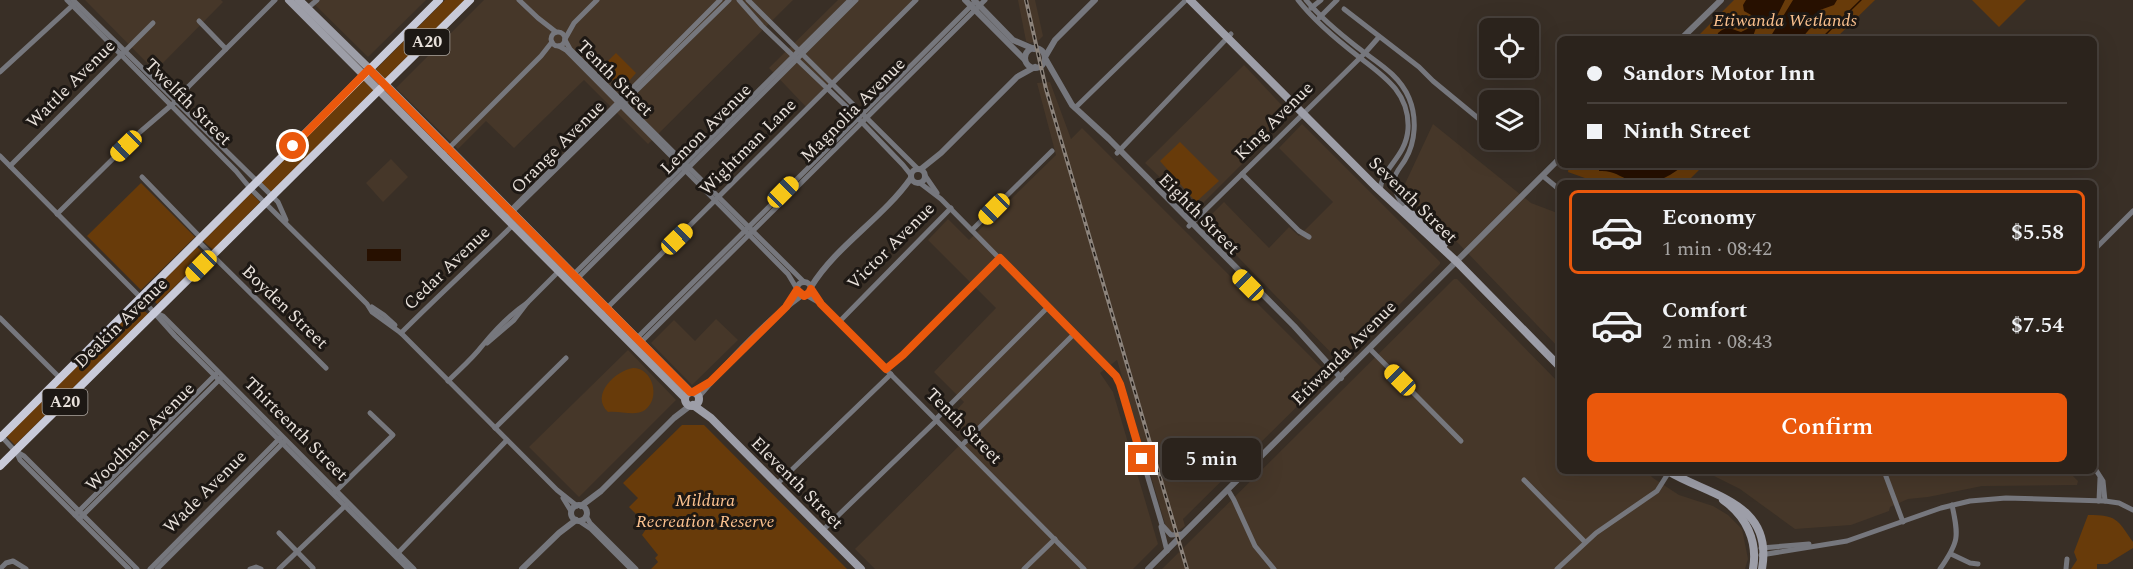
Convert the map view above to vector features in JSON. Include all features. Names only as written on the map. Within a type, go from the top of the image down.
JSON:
[{"type":"highway","name":"Deakin Avenue","points":[[1,435],[439,0]]},
{"type":"highway","name":"Deakin Avenue","points":[[0,466],[470,0]]},
{"type":"main road","name":"Eleventh Street","points":[[289,0],[304,6]]},
{"type":"main road","name":"Eleventh Street","points":[[299,0],[366,72],[861,569]]},
{"type":"main road","name":"Seventh Street","points":[[1188,0],[1231,37]]},
{"type":"main road","name":"Seventh Street","points":[[1197,0],[1305,112],[1457,262]]},
{"type":"main road","name":"Seventh Street","points":[[1381,188],[1447,247],[1457,262]]},
{"type":"main road","name":"Eleventh Street","points":[[508,215],[513,225],[559,271],[573,279]]},
{"type":"main road","points":[[1457,262],[1557,364]]},
{"type":"main road","points":[[1672,474],[1709,491],[1741,516],[1760,552],[1762,569]]},
{"type":"main road","points":[[1753,569],[1760,552]]},
{"type":"street","points":[[57,214],[275,0]]},
{"type":"street","points":[[304,6],[310,6],[317,0]]},
{"type":"street","name":"Tenth Street","points":[[519,0],[538,18],[566,38],[570,49],[748,231],[790,276],[801,292],[821,304],[838,320],[1084,569]]},
{"type":"street","points":[[558,32],[574,23],[597,0]]},
{"type":"street","name":"Orange Avenue","points":[[621,102],[720,0]]},
{"type":"street","name":"Orange Avenue","points":[[508,215],[621,102],[729,0]]},
{"type":"street","points":[[739,0],[744,8],[830,86],[1110,369],[1120,384],[1167,551]]},
{"type":"street","points":[[748,0],[798,55]]},
{"type":"street","name":"Lemon Avenue","points":[[798,55],[850,0]]},
{"type":"street","name":"Lemon Avenue","points":[[573,279],[856,0]]},
{"type":"street","name":"Wightman Lane","points":[[604,311],[916,0]]},
{"type":"street","points":[[965,0],[975,4],[1030,66],[1047,69],[1055,76]]},
{"type":"street","name":"Magnolia Avenue","points":[[636,343],[975,4],[986,0]]},
{"type":"street","points":[[522,569],[574,517],[579,506],[601,491],[1017,77],[1042,64],[1055,40],[1095,0]]},
{"type":"street","points":[[1076,109],[1188,0]]},
{"type":"street","points":[[1298,0],[1394,85],[1403,100],[1407,114],[1407,135],[1402,151],[1384,176],[1381,188]]},
{"type":"street","points":[[1306,0],[1310,10]]},
{"type":"street","points":[[1310,10],[1320,0]]},
{"type":"street","points":[[1319,18],[1337,0]]},
{"type":"street","points":[[1684,36],[1721,0]]},
{"type":"street","points":[[0,72],[72,2]]},
{"type":"street","name":"Twelfth Street","points":[[72,2],[172,102],[237,172],[268,199],[288,224],[367,304],[374,314],[401,333],[556,490],[574,517],[591,530],[631,569]]},
{"type":"street","points":[[1344,9],[1419,67],[1479,119]]},
{"type":"street","name":"Tenth Street","points":[[538,18],[555,43],[566,50],[621,102]]},
{"type":"street","points":[[1319,18],[1397,78],[1406,90],[1415,120],[1413,141],[1394,178],[1403,206]]},
{"type":"street","points":[[199,21],[226,49]]},
{"type":"street","name":"Wattle Avenue","points":[[10,166],[153,23]]},
{"type":"street","points":[[566,38],[574,23]]},
{"type":"street","name":"Tenth Street","points":[[555,43],[558,32]]},
{"type":"street","points":[[1003,34],[1017,43],[1043,52],[1045,57]]},
{"type":"street","points":[[1117,150],[1231,37]]},
{"type":"street","name":"King Avenue","points":[[1191,224],[1379,37]]},
{"type":"street","name":"Tenth Street","points":[[555,43],[566,38]]},
{"type":"street","points":[[1017,77],[1027,52],[1055,40]]},
{"type":"street","points":[[446,151],[555,43]]},
{"type":"street","name":"Eighth Street","points":[[1045,57],[1076,109],[1287,324],[1343,376]]},
{"type":"street","points":[[972,230],[1052,151]]},
{"type":"street","name":"Thirteenth Street","points":[[0,156],[156,313],[175,336],[219,376],[411,568]]},
{"type":"street","name":"Etiwanda Avenue","points":[[1148,569],[1557,161]]},
{"type":"street","points":[[1242,174],[1299,231],[1309,237]]},
{"type":"street","points":[[1544,176],[1557,187]]},
{"type":"street","name":"Boyden Street","points":[[142,177],[212,256],[326,368]]},
{"type":"street","name":"Twelfth Street","points":[[253,185],[268,199],[280,205],[288,224]]},
{"type":"street","name":"Victor Avenue","points":[[838,320],[951,208]]},
{"type":"street","points":[[2097,247],[2133,211]]},
{"type":"street","name":"Cedar Avenue","points":[[401,333],[513,225]]},
{"type":"street","name":"Tenth Street","points":[[748,231],[808,285],[821,304]]},
{"type":"street","points":[[778,485],[1000,258]]},
{"type":"street","points":[[448,381],[481,348],[514,320],[527,303],[559,271]]},
{"type":"street","points":[[801,292],[798,285],[808,285]]},
{"type":"street","points":[[824,531],[1048,307]]},
{"type":"street","points":[[0,318],[60,378]]},
{"type":"street","points":[[962,445],[1075,333]]},
{"type":"street","points":[[1370,349],[1461,441]]},
{"type":"street","points":[[495,428],[566,358]]},
{"type":"street","name":"Woodham Avenue","points":[[79,515],[219,376]]},
{"type":"street","points":[[335,493],[393,435],[370,412]]},
{"type":"street","points":[[1,435],[20,460],[137,569]]},
{"type":"street","name":"Wade Avenue","points":[[150,569],[282,440]]},
{"type":"street","name":"Wade Avenue","points":[[157,569],[282,440]]},
{"type":"street","points":[[395,553],[508,441]]},
{"type":"street","points":[[2097,472],[2100,476],[2102,501]]},
{"type":"street","points":[[1557,569],[1585,542],[1631,507],[1657,491],[1667,474]]},
{"type":"street","points":[[1885,474],[1903,522]]},
{"type":"street","points":[[1524,480],[1585,542]]},
{"type":"street","name":"Twelfth Street","points":[[556,490],[579,506]]},
{"type":"street","points":[[1228,490],[1251,541],[1274,569]]},
{"type":"street","points":[[574,517],[586,514],[601,491]]},
{"type":"street","points":[[1760,552],[1837,542],[1950,506],[1995,498],[2102,501],[2119,503],[2133,510]]},
{"type":"street","points":[[279,569],[345,503]]},
{"type":"street","points":[[579,506],[590,523],[636,569]]},
{"type":"street","points":[[1940,569],[1956,543],[1950,506]]},
{"type":"street","points":[[79,515],[129,569]]},
{"type":"street","points":[[1160,520],[1170,534],[1178,536],[1184,533]]},
{"type":"street","points":[[279,533],[314,568]]},
{"type":"street","points":[[1024,569],[1055,539]]},
{"type":"street","points":[[1951,554],[1970,563],[1978,564]]},
{"type":"street","points":[[2066,569],[2067,559]]},
{"type":"street","points":[[0,568],[13,561],[26,569]]},
{"type":"street","points":[[250,569],[254,567],[261,569]]},
{"type":"shaded area","points":[[85,0],[221,0],[223,2],[155,71]]},
{"type":"shaded area","points":[[310,0],[426,0],[368,57]]},
{"type":"shaded area","points":[[484,0],[793,0],[648,144],[584,80],[514,148],[486,121],[458,149],[396,88]]},
{"type":"shaded area","points":[[838,0],[916,0],[809,110],[769,68]]},
{"type":"shaded area","points":[[1018,0],[1035,0],[1043,36],[1039,40],[1030,43],[1026,41]]},
{"type":"shaded area","points":[[1746,0],[1785,0],[1776,18],[1756,28],[1753,36],[1718,36],[1724,29],[1729,28],[1741,32],[1751,27],[1754,22],[1753,16],[1744,11],[1743,5]]},
{"type":"shaded area","points":[[1793,0],[1837,0],[1834,5],[1820,10],[1813,25],[1804,36],[1771,36]]},
{"type":"shaded area","points":[[1244,65],[1291,115],[1195,211],[1145,163]]},
{"type":"shaded area","points":[[1050,82],[1071,139],[1082,128],[1329,375],[1183,519],[1185,526],[1175,533],[1170,532],[1166,527],[1117,360],[1100,373],[1113,392],[1158,544],[1133,569],[875,569],[855,549],[968,437],[949,418],[964,402],[934,372],[996,308],[928,240],[948,219],[969,240],[1056,155],[1037,83]]},
{"type":"shaded area","points":[[1302,124],[1440,262],[1341,363],[1204,222],[1224,202],[1269,248],[1289,227],[1299,236],[1333,202],[1279,148]]},
{"type":"shaded area","points":[[1433,124],[1531,203],[1557,213],[1557,346],[1459,244],[1407,196],[1404,186]]},
{"type":"shaded area","points":[[391,159],[408,177],[383,202],[366,183]]},
{"type":"shaded area","points":[[1599,168],[1680,168],[1658,180],[1629,180],[1612,172],[1599,171]]},
{"type":"shaded area","points":[[367,249],[401,249],[401,261],[367,261]]},
{"type":"shaded area","points":[[1454,279],[1457,279],[1557,381],[1557,474],[1649,474],[1679,495],[1713,506],[1728,515],[1742,529],[1748,559],[1745,569],[1162,569]]},
{"type":"shaded area","points":[[716,319],[738,340],[692,385],[651,343],[674,320],[695,341]]},
{"type":"shaded area","points":[[628,350],[676,400],[579,497],[529,447]]},
{"type":"shaded area","points":[[1710,474],[2071,474],[2078,481],[2077,485],[1982,486],[1908,499],[1890,507],[1889,511],[1851,525],[1795,529],[1740,489]]},
{"type":"green space","points":[[445,0],[465,0],[385,81],[375,70]]},
{"type":"green space","name":"Etiwanda Wetlands","points":[[1734,0],[1875,0],[1838,36],[1698,36]]},
{"type":"green space","points":[[1972,0],[2026,0],[1999,27]]},
{"type":"green space","points":[[616,53],[636,73],[622,89],[601,68]]},
{"type":"green space","points":[[363,80],[374,90],[272,192],[269,192],[261,182]]},
{"type":"green space","points":[[1180,142],[1219,181],[1196,202],[1160,161]]},
{"type":"green space","points":[[1569,168],[1701,168],[1689,180],[1591,180],[1568,172]]},
{"type":"green space","points":[[141,183],[195,237],[141,290],[87,236]]},
{"type":"green space","points":[[251,193],[260,202],[213,250],[203,241]]},
{"type":"green space","points":[[197,247],[206,256],[157,304],[148,295]]},
{"type":"green space","points":[[138,305],[148,314],[15,445],[6,436]]},
{"type":"green space","points":[[633,368],[640,369],[650,378],[654,391],[650,405],[637,413],[608,412],[603,405],[603,391],[612,379]]},
{"type":"green space","name":"Mildura Recreation Reserve","points":[[682,425],[704,425],[847,569],[651,569],[658,562],[655,558],[658,555],[642,535],[648,526],[629,507],[638,498],[623,483]]},
{"type":"green space","points":[[2088,515],[2111,517],[2119,523],[2133,542],[2133,548],[2107,564],[2097,564],[2097,569],[2071,569],[2077,560],[2074,552]]},
{"type":"waterway","points":[[1824,36],[1861,0]]},
{"type":"railway","points":[[1026,0],[1046,89],[1187,569]]},
{"type":"route","points":[[293,146],[369,69],[690,392],[710,382],[786,307],[797,290],[806,296],[811,289],[821,304],[886,369],[903,355],[1000,258],[1116,376],[1142,459]]}]
